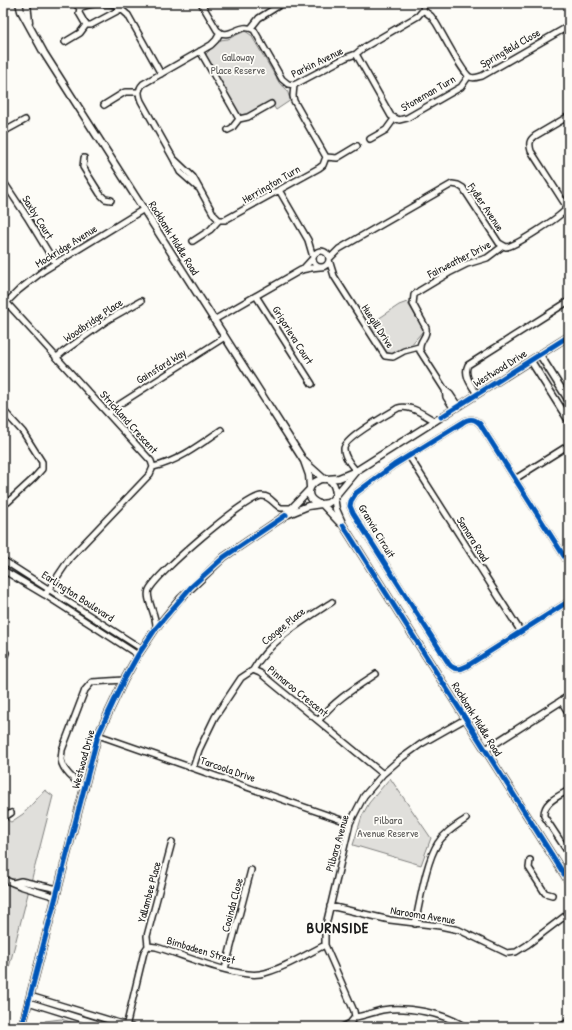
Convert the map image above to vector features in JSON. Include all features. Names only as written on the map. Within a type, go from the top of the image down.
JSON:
[{"type":"street","name":"Rockbank Middle Road","points":[[18,3],[44,53],[304,460],[326,479]]},
{"type":"street","name":"Rockbank Middle Road","points":[[26,3],[29,26]]},
{"type":"street","points":[[74,3],[80,8]]},
{"type":"street","points":[[65,42],[80,33],[86,25],[91,25],[121,9],[124,3]]},
{"type":"street","points":[[201,3],[220,33],[227,35],[241,28],[251,28],[259,18],[283,3]]},
{"type":"street","points":[[424,3],[423,10],[436,22],[468,77]]},
{"type":"street","points":[[80,8],[85,5],[109,4],[121,9],[128,15],[161,74]]},
{"type":"street","points":[[80,8],[79,13],[86,25]]},
{"type":"street","name":"Parkin Avenue","points":[[251,28],[256,32],[282,79],[288,84],[294,86],[345,58],[356,54],[363,48],[418,16],[423,10]]},
{"type":"street","name":"Springfield Close","points":[[468,77],[476,78],[482,76],[569,26]]},
{"type":"street","points":[[219,220],[214,216],[199,189],[180,172],[174,158],[141,101],[138,92],[142,85],[212,45],[220,33]]},
{"type":"street","points":[[200,51],[239,118]]},
{"type":"street","name":"Stoneman Turn","points":[[356,54],[394,119],[399,120],[408,118],[461,87],[468,77]]},
{"type":"street","points":[[294,86],[294,101],[326,157],[337,158],[357,146]]},
{"type":"street","points":[[104,105],[125,92],[138,92]]},
{"type":"street","points":[[228,130],[232,128],[239,118],[248,117],[271,104]]},
{"type":"street","name":"Fydler Avenue","points":[[329,259],[339,249],[447,186],[455,184],[463,188],[499,244],[510,247],[514,245],[558,216],[567,212],[563,200],[531,151],[529,144],[531,138],[569,116]]},
{"type":"street","name":"Stoneman Turn","points":[[370,139],[386,130],[394,119]]},
{"type":"street","points":[[3,132],[24,120]]},
{"type":"street","name":"Herrington Turn","points":[[193,241],[210,230],[219,220],[229,219],[319,168],[323,165],[326,157]]},
{"type":"street","points":[[84,158],[83,167],[85,172],[102,197],[111,200]]},
{"type":"street","name":"Saxby Court","points":[[3,181],[55,263]]},
{"type":"street","points":[[279,190],[308,240],[315,265],[321,267]]},
{"type":"street","name":"Mockridge Avenue","points":[[5,304],[31,281],[55,263],[99,238],[144,209]]},
{"type":"street","points":[[301,270],[321,267],[327,264],[329,259],[326,253],[321,251],[308,240]]},
{"type":"street","name":"Fairweather Drive","points":[[419,347],[427,334],[427,331],[413,304],[414,295],[449,273],[467,264],[487,258],[503,246]]},
{"type":"street","name":"Fydler Avenue","points":[[321,251],[339,249]]},
{"type":"street","points":[[214,320],[301,270],[316,253],[321,251]]},
{"type":"street","name":"Huegill Drive","points":[[329,259],[334,276],[385,356],[393,357],[406,350],[419,347]]},
{"type":"street","name":"Huegill Drive","points":[[321,267],[334,276]]},
{"type":"street","name":"Grigorieva Court","points":[[256,296],[312,384]]},
{"type":"street","name":"Woodbridge Place","points":[[56,358],[109,319],[141,301]]},
{"type":"street","points":[[477,394],[466,374],[466,368],[468,365],[569,301]]},
{"type":"street","name":"Strickland Crescent","points":[[5,304],[151,461],[153,467],[150,474],[70,558],[45,595]]},
{"type":"street","name":"Westwood Drive","points":[[326,479],[338,478],[356,471],[569,336]]},
{"type":"street","name":"Gainsford Way","points":[[108,414],[120,404],[225,337]]},
{"type":"street","points":[[419,347],[444,390],[446,397],[456,407]]},
{"type":"street","points":[[540,355],[569,401]]},
{"type":"street","points":[[531,361],[569,421]]},
{"type":"street","points":[[356,471],[345,455],[344,444],[398,408],[403,406],[409,408],[435,421]]},
{"type":"street","points":[[3,410],[23,432],[42,462],[42,469],[8,502],[3,504]]},
{"type":"street","name":"Granvia Circuit","points":[[569,564],[480,424],[474,420],[467,419],[394,465],[356,493],[352,498],[350,506],[353,513],[452,668],[463,668],[569,601]]},
{"type":"street","points":[[153,467],[167,463],[196,447],[221,430]]},
{"type":"street","points":[[515,479],[569,445]]},
{"type":"street","name":"Samara Road","points":[[409,456],[521,632]]},
{"type":"street","name":"Rockbank Middle Road","points":[[304,460],[310,489]]},
{"type":"street","name":"Westwood Drive","points":[[335,496],[356,471]]},
{"type":"street","points":[[326,479],[334,486],[335,496],[328,503],[321,504],[314,500],[310,489],[316,481],[326,479]]},
{"type":"street","name":"Westwood Drive","points":[[286,515],[310,489]]},
{"type":"street","name":"Rockbank Middle Road","points":[[335,496],[336,509],[343,525],[569,882]]},
{"type":"street","points":[[156,628],[156,617],[148,599],[149,591],[169,567],[187,550],[220,522],[259,497],[268,498],[282,508],[293,508]]},
{"type":"street","name":"Rockbank Middle Road","points":[[321,504],[343,525]]},
{"type":"street","name":"Westwood Drive","points":[[22,1027],[98,735],[124,680],[138,655],[156,628],[180,599],[212,567],[238,546],[286,515],[308,506],[321,504]]},
{"type":"street","name":"Earlington Boulevard","points":[[3,560],[142,649]]},
{"type":"street","name":"Earlington Boulevard","points":[[3,570],[45,595],[138,655]]},
{"type":"street","name":"Coogee Place","points":[[253,670],[262,656],[277,642],[306,619],[332,602]]},
{"type":"street","points":[[3,660],[6,653]]},
{"type":"street","name":"Pinnaroo Crescent","points":[[192,768],[215,717],[241,678],[253,670],[260,673],[319,720],[383,774]]},
{"type":"street","points":[[319,720],[330,707],[346,694],[376,674]]},
{"type":"street","points":[[85,788],[74,780],[65,769],[61,760],[62,750],[85,690],[92,682],[124,680]]},
{"type":"street","points":[[485,750],[569,696]]},
{"type":"street","points":[[561,701],[569,714]]},
{"type":"street","name":"Pilbara Avenue","points":[[355,1017],[354,1011],[325,945],[325,930],[350,822],[364,796],[383,774],[421,744],[465,719]]},
{"type":"street","name":"Tarcoola Drive","points":[[98,735],[350,822]]},
{"type":"street","points":[[569,790],[550,802],[544,811],[544,816],[569,854]]},
{"type":"street","points":[[3,818],[11,813]]},
{"type":"street","points":[[415,924],[429,863],[437,843],[446,833],[466,819]]},
{"type":"street","name":"Yallambee Place","points":[[148,946],[148,936],[172,842]]},
{"type":"street","points":[[530,860],[529,868],[545,893],[552,895]]},
{"type":"street","name":"Cooinda Close","points":[[225,969],[251,870]]},
{"type":"street","points":[[3,880],[56,897]]},
{"type":"street","points":[[13,883],[21,881],[58,889]]},
{"type":"street","name":"Narooma Avenue","points":[[330,906],[390,920],[440,926],[459,930],[507,953],[516,952],[569,913]]},
{"type":"street","name":"Bimbadeen Street","points":[[148,946],[156,947],[248,975],[261,974],[280,967],[325,945]]},
{"type":"street","points":[[126,1026],[144,952],[148,946]]},
{"type":"street","points":[[29,999],[132,1027]]},
{"type":"street","points":[[29,999],[108,1027]]},
{"type":"street","points":[[342,1027],[350,1023],[355,1017],[364,1016],[383,1010],[414,1010],[436,1014],[465,1027]]},
{"type":"street","points":[[561,1027],[569,1021]]},
{"type":"green space","name":"Galloway Place Reserve","points":[[245,31],[251,35],[280,84],[287,90],[290,97],[291,100],[276,110],[270,101],[247,115],[240,115],[206,59],[206,54],[220,40],[228,39]]},
{"type":"green space","points":[[407,302],[422,326],[423,331],[410,346],[392,354],[385,352],[369,325],[399,305]]},
{"type":"green space","name":"Pilbara Avenue Reserve","points":[[390,778],[431,838],[421,865],[353,845],[362,816],[369,803]]},
{"type":"green space","points":[[45,790],[53,796],[3,991],[3,822],[7,820],[11,822],[23,814]]},
{"type":"green space","points":[[61,1019],[87,1027],[44,1027],[45,1021]]},
{"type":"cycle path","points":[[441,417],[569,336]]},
{"type":"cycle path","points":[[569,564],[480,424],[474,420],[465,421],[394,465],[356,493],[351,501],[350,506],[353,513],[449,664],[455,668],[460,669],[467,666],[569,601]]},
{"type":"cycle path","points":[[22,1027],[98,735],[124,680],[156,628],[191,587],[224,557],[286,515]]},
{"type":"cycle path","points":[[343,525],[569,882]]},
{"type":"district","name":"BURNSIDE","points":[[338,927]]}]
